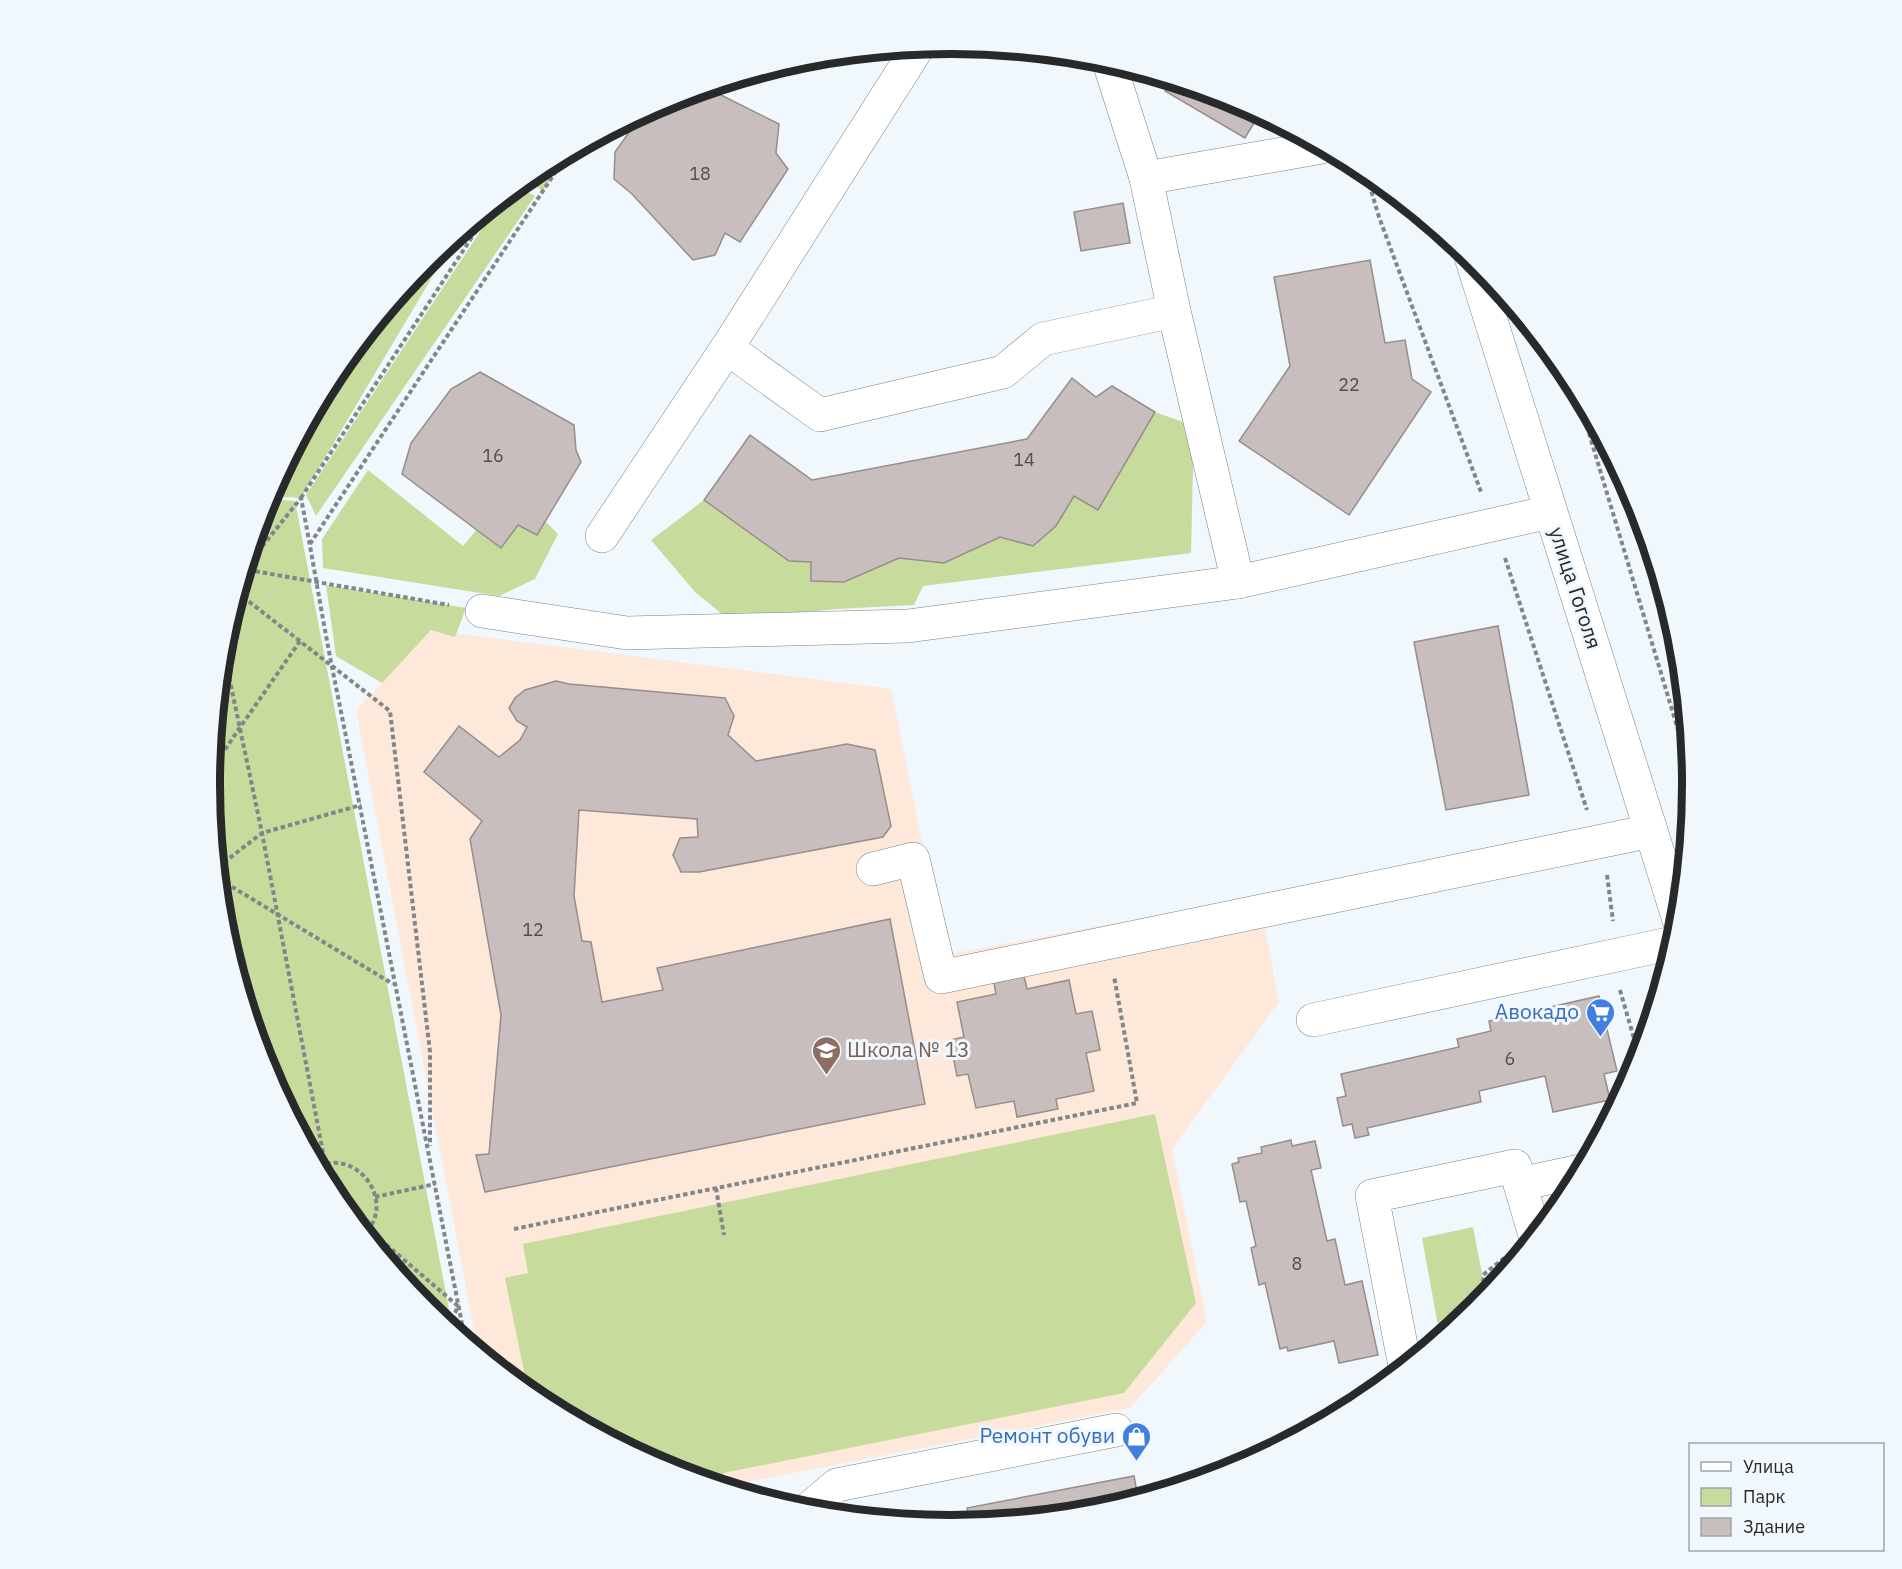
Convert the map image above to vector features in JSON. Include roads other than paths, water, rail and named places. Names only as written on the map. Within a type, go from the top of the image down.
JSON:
[{"type":"street","points":[[602,536],[727,348],[913,56]]},
{"type":"street","points":[[1111,72],[1146,178],[1174,311],[1238,582]]},
{"type":"street","points":[[1146,178],[1311,149]]},
{"type":"street","name":"улица Гоголя","points":[[1478,279],[1672,898]]},
{"type":"street","points":[[727,348],[820,415],[1003,372],[1043,339],[1174,311]]},
{"type":"street","points":[[482,611],[627,633],[908,626],[1238,582],[1550,512]]},
{"type":"street","points":[[873,869],[913,859],[941,977],[1651,831]]},
{"type":"street","points":[[1313,1020],[1663,946]]},
{"type":"street","points":[[1403,1358],[1372,1196],[1515,1166],[1533,1226]]},
{"type":"street","points":[[1520,1184],[1569,1174]]},
{"type":"street","points":[[816,1502],[837,1485],[1116,1430]]},
{"type":"place","name":"Авокадо","points":[[1600,1038]]},
{"type":"place","name":"Школа № 13","points":[[826,1076]]},
{"type":"place","name":"Ремонт обуви","points":[[1136,1462]]}]
